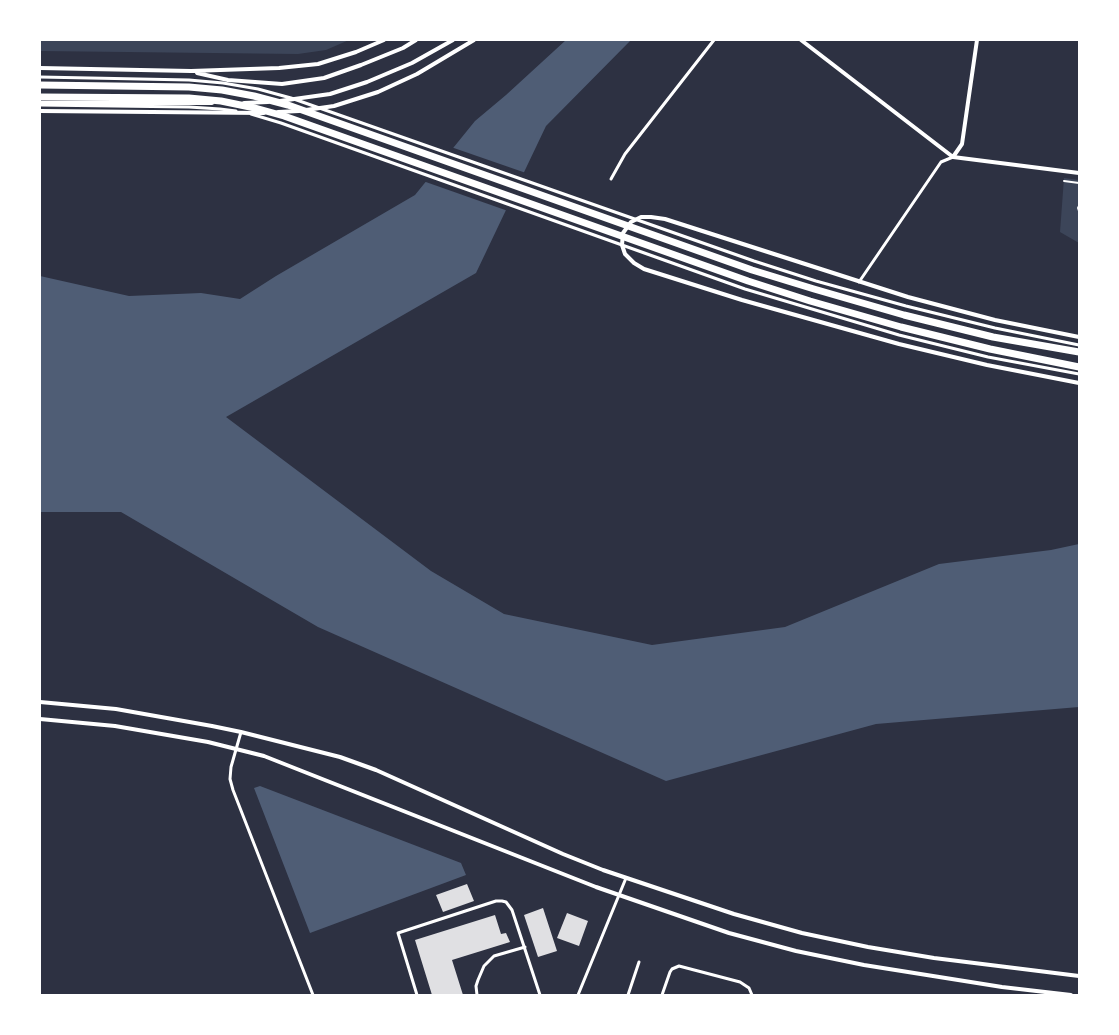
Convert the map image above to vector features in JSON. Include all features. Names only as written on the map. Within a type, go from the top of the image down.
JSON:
[{"type":"street","points":[[40,68],[191,71],[279,68],[318,64],[356,52],[384,40]]},
{"type":"street","points":[[191,71],[228,80],[282,84],[324,78],[403,48],[416,40]]},
{"type":"street","points":[[40,104],[246,103],[288,100],[330,94],[367,82],[412,64],[453,40]]},
{"type":"street","points":[[40,111],[246,114],[291,112],[334,106],[378,92],[398,83],[417,74],[474,40]]},
{"type":"street","points":[[801,40],[953,156],[1079,173]]},
{"type":"street","points":[[953,156],[962,144],[976,40]]},
{"type":"street","points":[[40,85],[189,87],[222,90],[254,96],[288,105],[752,270],[814,290],[992,337],[1076,352]]},
{"type":"street","points":[[40,97],[189,98],[221,101],[255,108],[291,118],[748,281],[810,301],[901,327],[990,349],[1079,367]]},
{"type":"street","points":[[1079,337],[995,320],[908,297],[665,219],[651,216],[641,217],[630,222],[623,233],[622,245],[625,254],[634,263],[644,269],[742,300],[899,344],[987,365],[1079,383]]},
{"type":"street","points":[[40,702],[116,709],[241,732],[340,757],[376,770],[563,854],[626,878],[734,914],[802,933],[868,947],[934,958],[1079,976]]},
{"type":"street","points":[[40,719],[115,726],[208,742],[264,756],[619,895],[729,933],[796,951],[932,977],[1071,995]]},
{"type":"lane","points":[[611,179],[625,154],[714,40]]},
{"type":"lane","points":[[40,77],[189,80],[223,82],[258,89],[306,103],[754,261],[816,281],[906,306],[995,328],[1079,345]]},
{"type":"lane","points":[[40,104],[188,107],[220,109],[252,114],[281,123],[745,289],[899,334],[988,357],[1079,374]]},
{"type":"lane","points":[[859,282],[941,162],[953,156]]},
{"type":"lane","points":[[241,732],[231,768],[230,779],[233,790],[313,995]]},
{"type":"lane","points":[[578,995],[626,878]]},
{"type":"lane","points":[[417,995],[398,933],[502,900],[506,902],[512,910],[540,995]]},
{"type":"lane","points":[[477,995],[476,986],[478,980],[484,966],[489,960],[494,956],[525,947]]},
{"type":"lane","points":[[628,995],[639,962]]},
{"type":"lane","points":[[662,995],[670,972],[672,969],[679,966],[740,982],[749,988],[752,995]]},
{"type":"path","points":[[1064,181],[1079,183]]},
{"type":"path","points":[[1079,206],[1079,210]]},
{"type":"shaded area","points":[[40,40],[349,40],[326,50],[298,54],[40,51]]},
{"type":"shaded area","points":[[566,40],[631,40],[546,126],[476,273],[226,417],[431,571],[504,614],[652,645],[785,627],[939,564],[1051,550],[1079,544],[1079,707],[876,724],[666,781],[318,627],[121,512],[40,512],[40,276],[129,296],[201,293],[240,299],[276,276],[415,195],[475,121]]},
{"type":"shaded area","points":[[1064,178],[1079,180],[1079,243],[1060,232]]},
{"type":"shaded area","points":[[260,786],[461,863],[466,875],[310,933],[254,788]]},
{"type":"pier","points":[[451,147],[526,173],[508,211],[423,181]]},
{"type":"building","points":[[467,884],[474,901],[443,912],[436,895]]},
{"type":"building","points":[[543,908],[557,951],[538,957],[524,915]]},
{"type":"building","points":[[567,913],[588,921],[579,946],[557,938]]},
{"type":"building","points":[[495,915],[501,934],[506,933],[510,942],[452,960],[463,995],[432,995],[415,940]]}]
